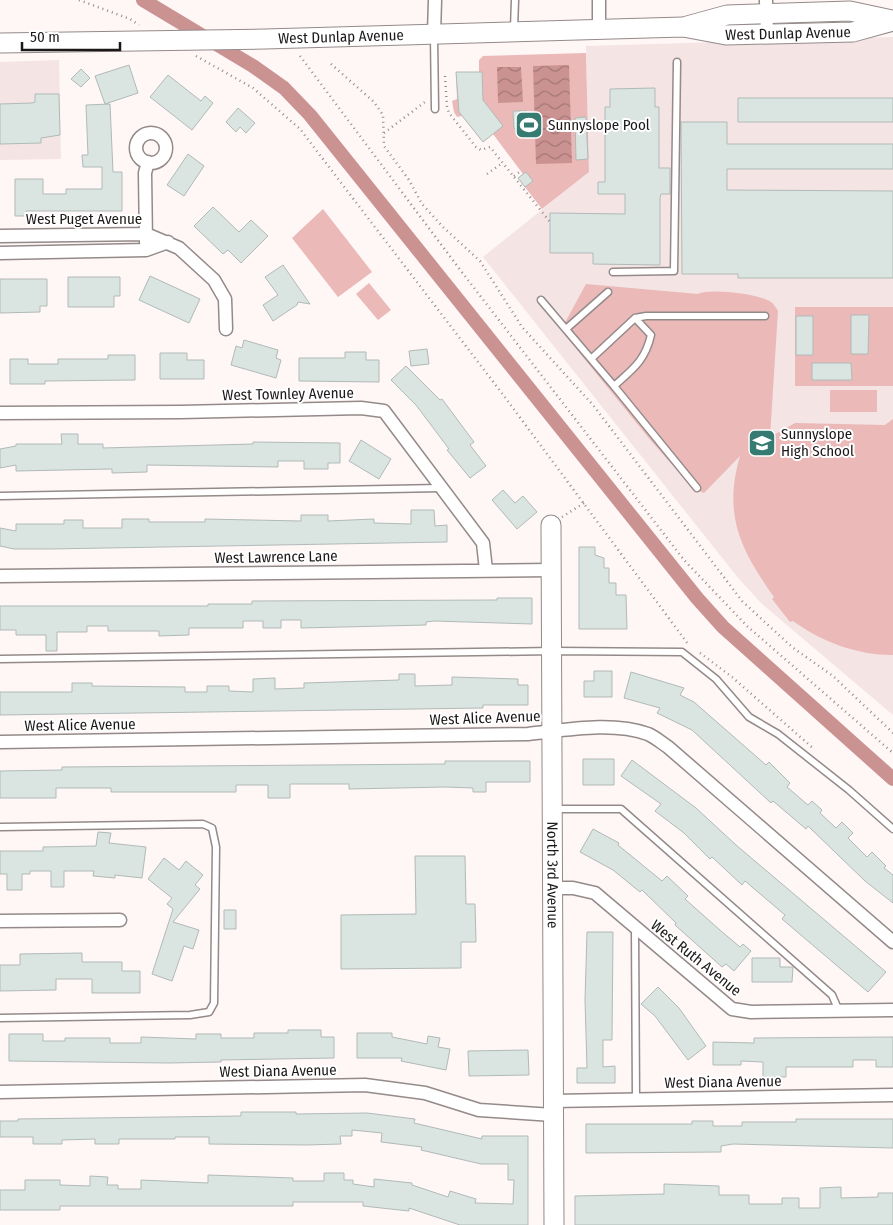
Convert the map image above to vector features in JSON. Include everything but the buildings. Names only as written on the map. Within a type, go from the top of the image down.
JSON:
[{"type":"main road","name":"West Dunlap Avenue","points":[[0,43],[265,39],[683,27],[766,7],[850,9],[893,21]]},
{"type":"main road","name":"West Dunlap Avenue","points":[[683,27],[726,36],[767,35],[853,32],[893,21]]},
{"type":"main road","name":"North 3rd Avenue","points":[[551,525],[554,809],[554,1225]]},
{"type":"street","points":[[434,34],[435,0]]},
{"type":"street","points":[[599,0],[599,30]]},
{"type":"street","points":[[766,7],[767,35]]},
{"type":"street","points":[[146,250],[146,173],[148,162]]},
{"type":"street","name":"West Puget Avenue","points":[[0,236],[146,234],[168,242],[179,248],[220,289],[225,299],[226,329]]},
{"type":"street","points":[[31,236],[31,252]]},
{"type":"street","name":"West Puget Avenue","points":[[0,253],[146,250],[168,242]]},
{"type":"street","name":"West Townley Avenue","points":[[0,413],[181,412],[361,408],[384,411],[483,543],[486,570]]},
{"type":"street","name":"West Lawrence Lane","points":[[0,576],[552,570]]},
{"type":"street","name":"West Alice Avenue","points":[[0,742],[528,734],[580,728],[624,729],[649,735],[668,747],[893,942]]},
{"type":"street","name":"West Ruth Avenue","points":[[554,888],[573,888],[595,893],[732,1009],[751,1012],[893,1010]]},
{"type":"street","points":[[0,922],[120,920]]},
{"type":"street","name":"West Diana Avenue","points":[[0,1092],[365,1085],[425,1093],[479,1110],[553,1108],[636,1099],[893,1095]]},
{"type":"lane","points":[[514,33],[515,0]]},
{"type":"lane","points":[[434,34],[435,109]]},
{"type":"lane","points":[[612,272],[674,271],[677,62]]},
{"type":"lane","points":[[566,329],[608,292]]},
{"type":"lane","points":[[541,300],[697,488]]},
{"type":"lane","points":[[591,359],[635,318],[646,316],[764,316]]},
{"type":"lane","points":[[614,386],[642,360],[648,348],[651,335],[635,318]]},
{"type":"lane","points":[[0,496],[442,488]]},
{"type":"lane","points":[[0,659],[553,651],[682,652],[716,680],[749,717],[778,734],[849,790],[893,828]]},
{"type":"lane","points":[[554,809],[621,809],[832,995],[839,1010]]},
{"type":"lane","points":[[0,827],[203,824],[212,828],[216,847],[214,1003],[209,1012],[190,1015],[0,1018]]},
{"type":"lane","points":[[635,928],[636,1099]]},
{"type":"path","points":[[79,0],[130,19]]},
{"type":"path","points":[[300,56],[455,263],[684,560],[747,626],[893,753]]},
{"type":"path","points":[[201,58],[254,88],[300,129],[584,503],[692,649]]},
{"type":"path","points":[[331,64],[374,102],[383,115],[384,146],[422,204],[443,227],[480,261],[522,327],[593,405],[742,601],[792,647],[833,676],[893,733]]},
{"type":"path","points":[[445,70],[447,107],[450,113],[476,147],[481,150],[490,147],[550,222]]},
{"type":"path","points":[[383,134],[425,104],[426,101]]},
{"type":"path","points":[[487,174],[500,164]]},
{"type":"path","points":[[514,176],[521,171]]},
{"type":"path","points":[[551,525],[562,525],[562,518],[584,503]]},
{"type":"path","points":[[698,652],[721,667],[818,752]]},
{"type":"shaded area","name":"Sunnyslope High School","points":[[893,37],[893,715],[762,604],[739,579],[483,257],[589,172],[586,46]]},
{"type":"shaded area","name":"Sunnyslope Pool","points":[[586,53],[589,172],[542,209],[518,178],[523,174],[493,134],[483,142],[462,116],[457,117],[452,101],[457,99],[456,72],[479,72],[479,60],[483,56]]},
{"type":"shaded area","points":[[59,60],[61,159],[0,160],[0,62]]},
{"type":"shaded area","points":[[323,209],[372,272],[338,297],[292,238]]},
{"type":"shaded area","points":[[369,283],[391,310],[378,320],[356,294]]},
{"type":"shaded area","points":[[586,284],[698,294],[704,292],[735,293],[765,299],[772,303],[778,311],[770,437],[795,423],[885,425],[893,419],[893,655],[866,653],[840,646],[816,635],[793,621],[790,622],[772,599],[774,597],[752,563],[738,531],[734,514],[733,496],[740,456],[704,493],[693,488],[652,442],[561,330]]},
{"type":"shaded area","points":[[795,307],[893,307],[893,386],[795,386]]},
{"type":"shaded area","points":[[830,390],[877,390],[877,412],[830,412]]},
{"type":"water","points":[[569,65],[572,163],[536,164],[533,66]]},
{"type":"water","points":[[497,67],[521,67],[523,102],[498,103]]},
{"type":"waterway","points":[[143,0],[253,66],[284,88],[310,115],[697,598],[723,627],[893,779]]},
{"type":"place","name":"Sunnyslope Pool","points":[[529,125]]},
{"type":"place","name":"Sunnyslope High School","points":[[762,443]]}]
